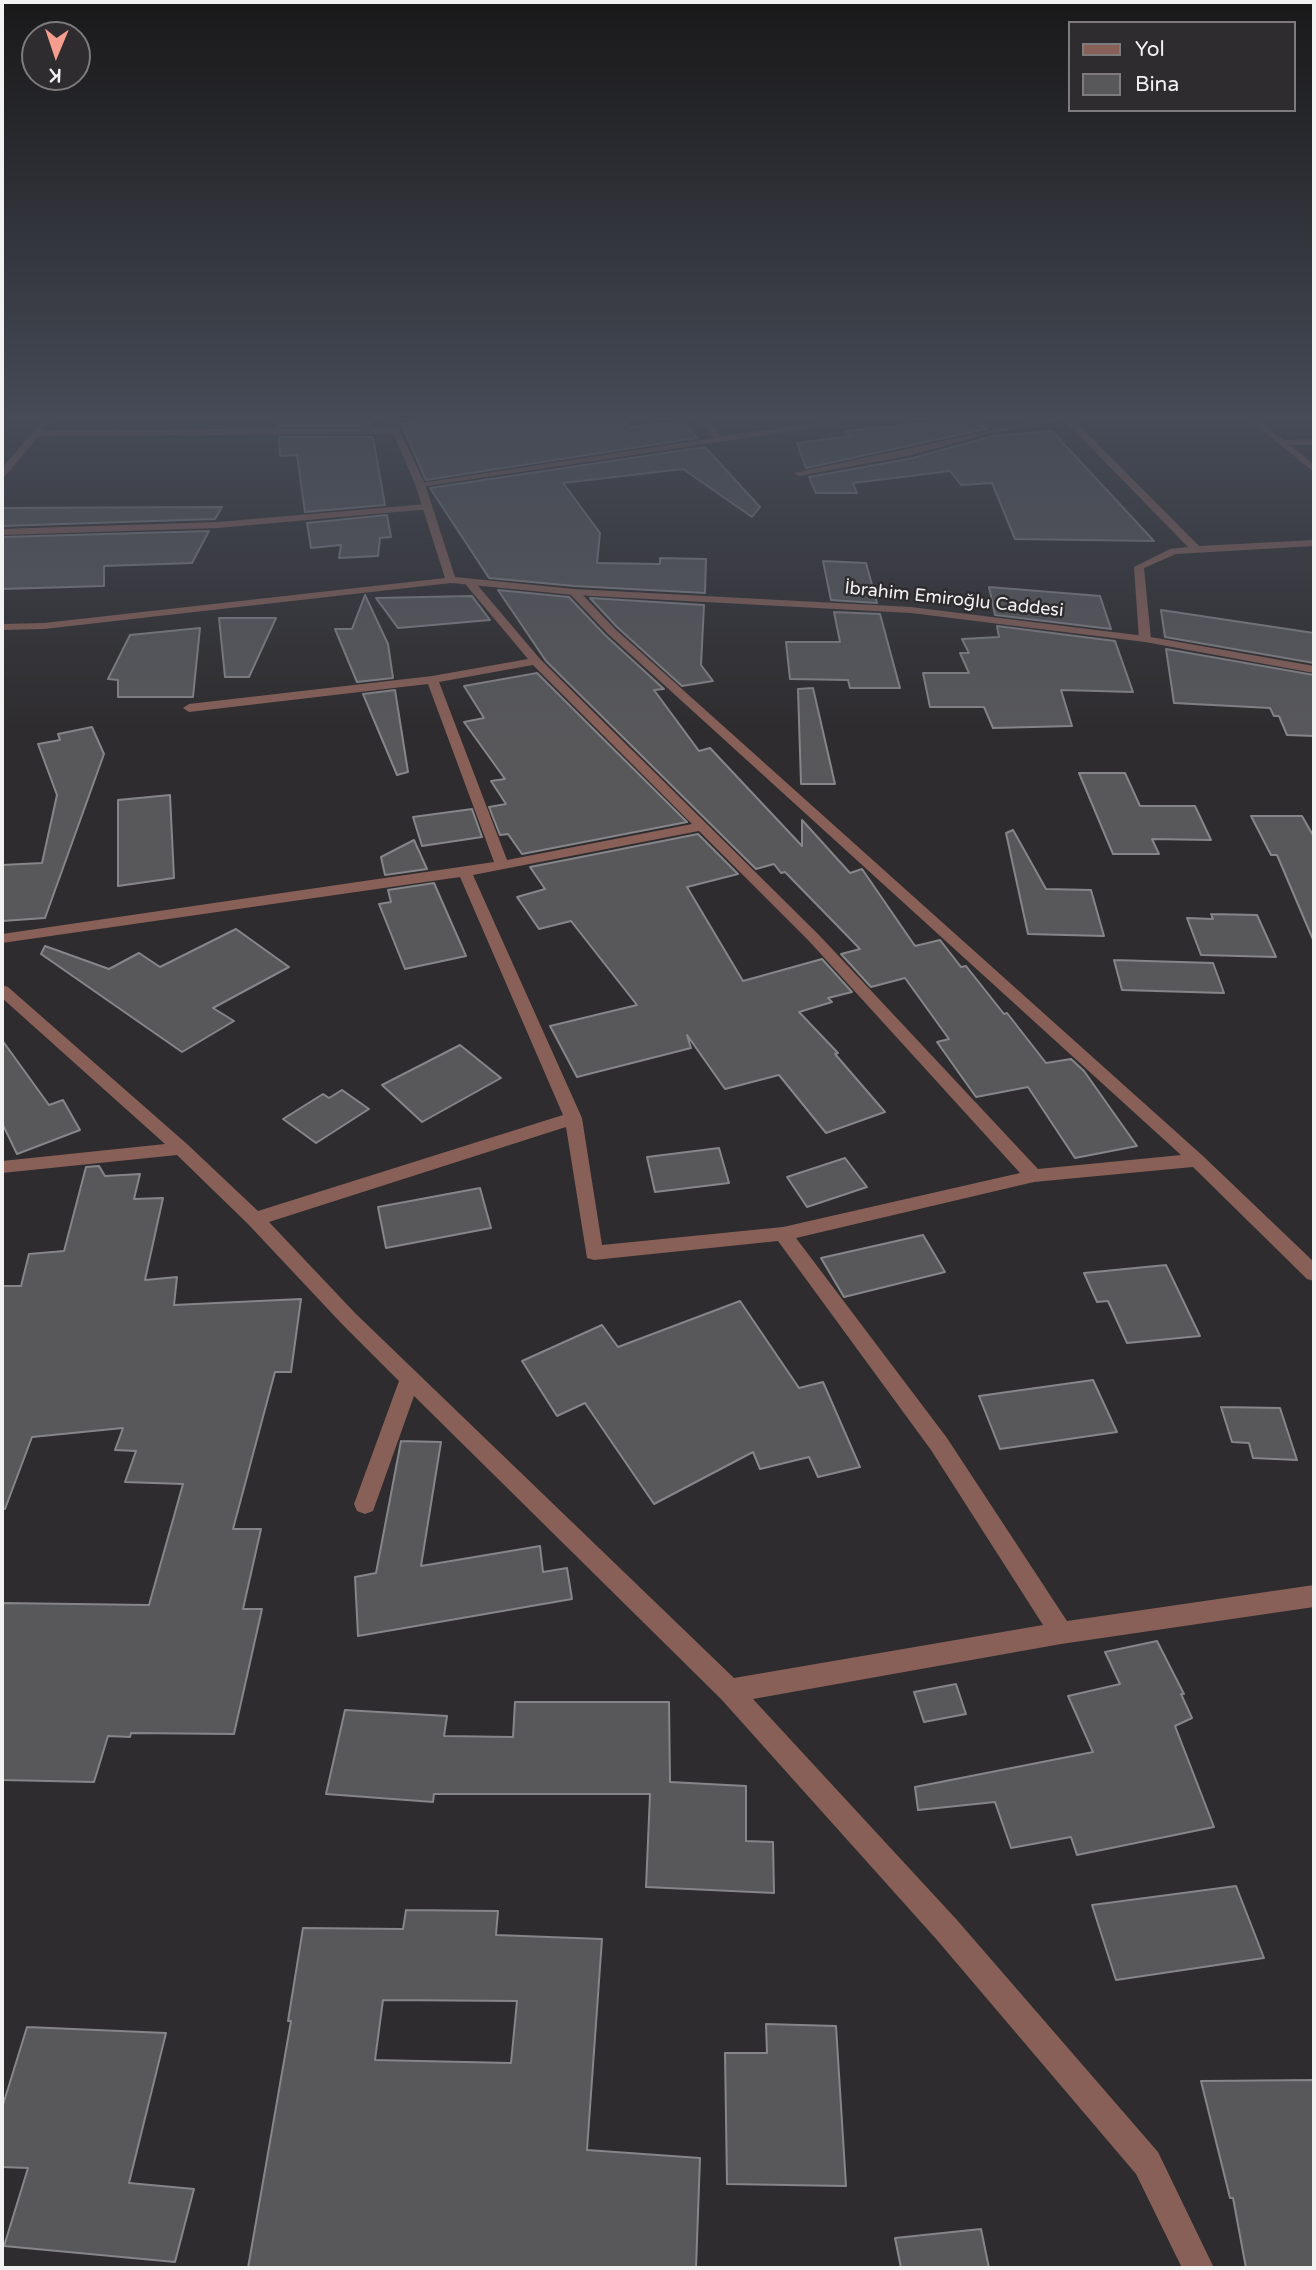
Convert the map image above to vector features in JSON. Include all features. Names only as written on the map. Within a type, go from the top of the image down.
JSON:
[{"type":"street","points":[[2,533],[230,524]]},
{"type":"street","points":[[433,524],[451,580]]},
{"type":"street","points":[[1171,524],[1197,550]]},
{"type":"street","points":[[1145,639],[1139,567],[1174,551],[1314,543]]},
{"type":"street","name":"İbrahim Emiroğlu Caddesi","points":[[2,627],[44,626],[451,580],[575,592],[911,610],[1145,639],[1314,670]]},
{"type":"street","points":[[470,583],[536,662],[814,939],[1034,1177]]},
{"type":"street","points":[[575,592],[611,631],[1197,1160],[1314,1274]]},
{"type":"street","points":[[189,708],[432,680],[536,662]]},
{"type":"street","points":[[432,680],[502,865]]},
{"type":"street","points":[[2,939],[465,872],[703,826]]},
{"type":"street","points":[[465,872],[573,1118],[594,1253],[783,1234],[1034,1177],[1197,1160]]},
{"type":"street","points":[[2,990],[181,1148],[255,1219],[348,1318],[730,1691],[947,1930],[1147,2163],[1198,2268]]},
{"type":"street","points":[[255,1219],[573,1118]]},
{"type":"street","points":[[2,1167],[181,1148]]},
{"type":"street","points":[[783,1234],[939,1444],[1061,1633]]},
{"type":"street","points":[[365,1504],[411,1379]]},
{"type":"street","points":[[730,1691],[1061,1633],[1314,1596]]},
{"type":"building","points":[[2,524],[65,524],[2,526]]},
{"type":"building","points":[[307,524],[389,524],[391,537],[380,538],[378,556],[339,558],[341,545],[311,548]]},
{"type":"building","points":[[454,524],[593,524],[600,533],[597,563],[660,564],[660,558],[706,559],[705,593],[489,578]]},
{"type":"building","points":[[1009,524],[1138,524],[1154,541],[1015,539]]},
{"type":"building","points":[[209,531],[192,563],[104,566],[104,586],[2,589],[2,537]]},
{"type":"building","points":[[823,561],[866,563],[877,603],[831,600]]},
{"type":"building","points":[[989,587],[1100,596],[1111,629],[995,615]]},
{"type":"building","points":[[498,590],[569,597],[605,635],[664,689],[654,690],[699,751],[710,748],[802,846],[802,820],[850,873],[862,869],[915,946],[940,940],[961,967],[966,966],[1004,1014],[1007,1013],[1046,1063],[1071,1059],[1084,1071],[1137,1146],[1075,1158],[1028,1087],[976,1097],[937,1042],[949,1039],[905,978],[871,987],[841,954],[860,949],[785,872],[781,873],[774,864],[756,869],[546,661]]},
{"type":"building","points":[[365,595],[388,644],[393,678],[357,682],[335,629],[352,629]]},
{"type":"building","points":[[472,596],[490,620],[398,628],[376,598]]},
{"type":"building","points":[[590,598],[704,605],[701,665],[713,681],[682,686],[617,627]]},
{"type":"building","points":[[1161,610],[1314,633],[1314,663],[1165,637]]},
{"type":"building","points":[[834,612],[880,614],[900,688],[850,688],[848,680],[790,679],[786,642],[840,642]]},
{"type":"building","points":[[219,618],[276,618],[249,677],[225,677]]},
{"type":"building","points":[[997,626],[1115,641],[1133,692],[1061,690],[1072,726],[993,728],[984,707],[930,707],[923,673],[969,673],[960,653],[969,653],[962,639],[999,637]]},
{"type":"building","points":[[200,628],[193,697],[118,697],[118,680],[108,679],[130,635]]},
{"type":"building","points":[[1166,649],[1314,675],[1314,736],[1287,735],[1279,716],[1274,716],[1270,708],[1174,703]]},
{"type":"building","points":[[537,673],[687,822],[522,854],[508,834],[500,835],[489,807],[506,804],[491,781],[505,779],[464,722],[484,718],[464,686]]},
{"type":"building","points":[[813,688],[835,784],[801,784],[798,689]]},
{"type":"building","points":[[395,690],[408,772],[397,775],[363,694]]},
{"type":"building","points":[[92,727],[104,754],[45,918],[2,921],[2,865],[42,863],[57,795],[38,744],[60,740],[58,734]]},
{"type":"building","points":[[1079,773],[1125,773],[1140,806],[1195,806],[1211,840],[1152,839],[1159,854],[1113,854]]},
{"type":"building","points":[[170,795],[174,878],[118,886],[118,800]]},
{"type":"building","points":[[472,809],[482,837],[422,846],[413,817]]},
{"type":"building","points":[[1251,816],[1302,816],[1314,837],[1314,942],[1277,855],[1271,855]]},
{"type":"building","points":[[1013,830],[1046,889],[1091,890],[1104,936],[1028,934],[1006,833]]},
{"type":"building","points":[[698,834],[738,874],[687,887],[743,981],[822,959],[852,992],[828,998],[832,1002],[799,1012],[838,1053],[835,1054],[885,1112],[826,1133],[779,1075],[725,1089],[687,1035],[691,1048],[577,1077],[550,1026],[637,1005],[571,921],[539,929],[517,897],[545,889],[530,867]]},
{"type":"building","points":[[414,840],[427,869],[385,875],[381,857]]},
{"type":"building","points":[[434,883],[466,956],[405,969],[379,904],[391,902],[388,890]]},
{"type":"building","points":[[1211,914],[1257,915],[1276,957],[1201,955],[1187,918],[1213,919]]},
{"type":"building","points":[[236,929],[289,967],[213,1008],[234,1021],[182,1052],[41,954],[45,946],[109,969],[139,953],[160,967]]},
{"type":"building","points":[[1114,960],[1213,963],[1224,993],[1122,990]]},
{"type":"building","points":[[2,1040],[49,1105],[63,1100],[80,1130],[17,1154],[2,1123]]},
{"type":"building","points":[[460,1045],[501,1078],[422,1122],[382,1085]]},
{"type":"building","points":[[342,1090],[369,1109],[316,1143],[283,1119],[323,1094],[329,1098]]},
{"type":"building","points":[[719,1148],[729,1183],[655,1192],[647,1157]]},
{"type":"building","points":[[845,1158],[867,1187],[807,1207],[787,1177]]},
{"type":"building","points":[[99,1166],[105,1176],[140,1174],[134,1199],[163,1198],[145,1280],[177,1277],[174,1305],[301,1299],[291,1372],[275,1372],[233,1529],[261,1529],[243,1609],[262,1609],[234,1734],[131,1733],[130,1737],[108,1736],[94,1782],[2,1780],[2,1603],[149,1605],[183,1484],[125,1482],[136,1451],[115,1450],[123,1428],[32,1437],[5,1509],[2,1508],[2,1286],[21,1286],[29,1254],[64,1251],[86,1167]]},
{"type":"building","points":[[480,1188],[491,1228],[386,1248],[378,1207]]},
{"type":"building","points":[[923,1235],[945,1272],[844,1297],[821,1258]]},
{"type":"building","points":[[1166,1265],[1200,1336],[1127,1343],[1108,1301],[1097,1302],[1084,1273]]},
{"type":"building","points":[[740,1301],[799,1388],[823,1382],[860,1467],[818,1477],[809,1457],[760,1469],[753,1452],[654,1504],[585,1403],[557,1416],[522,1361],[602,1325],[618,1347]]},
{"type":"building","points":[[1093,1380],[1117,1432],[1000,1449],[979,1396]]},
{"type":"building","points":[[1221,1407],[1280,1408],[1297,1460],[1253,1458],[1249,1443],[1232,1442]]},
{"type":"building","points":[[401,1441],[441,1442],[421,1566],[540,1546],[543,1572],[567,1568],[572,1599],[358,1636],[355,1577],[376,1573]]},
{"type":"building","points":[[1157,1641],[1184,1694],[1181,1694],[1192,1718],[1175,1726],[1214,1827],[1077,1855],[1071,1837],[1011,1848],[995,1802],[918,1810],[915,1787],[1093,1752],[1068,1696],[1120,1684],[1105,1652]]},
{"type":"building","points":[[956,1684],[966,1714],[924,1722],[914,1692]]},
{"type":"building","points":[[515,1702],[669,1702],[670,1782],[746,1786],[746,1841],[773,1842],[774,1893],[646,1887],[650,1794],[434,1794],[433,1802],[326,1794],[345,1710],[447,1716],[444,1736],[513,1737]]},
{"type":"building","points":[[1236,1886],[1264,1958],[1116,1980],[1092,1905]]},
{"type":"building","points":[[406,1910],[498,1911],[496,1935],[602,1939],[587,2150],[700,2158],[696,2268],[248,2268],[291,2021],[288,2021],[303,1928],[403,1929]],"holes":[[[383,2000],[517,2001],[511,2063],[375,2060]]]},
{"type":"building","points":[[766,2024],[836,2026],[846,2186],[727,2184],[725,2053],[767,2053]]},
{"type":"building","points":[[27,2027],[166,2033],[129,2183],[194,2189],[175,2262],[4,2246],[28,2168],[2,2167],[2,2108]]},
{"type":"building","points":[[1314,2080],[1314,2268],[1246,2268],[1233,2198],[1230,2198],[1201,2081]]},
{"type":"building","points":[[981,2229],[989,2268],[901,2268],[895,2238]]}]
